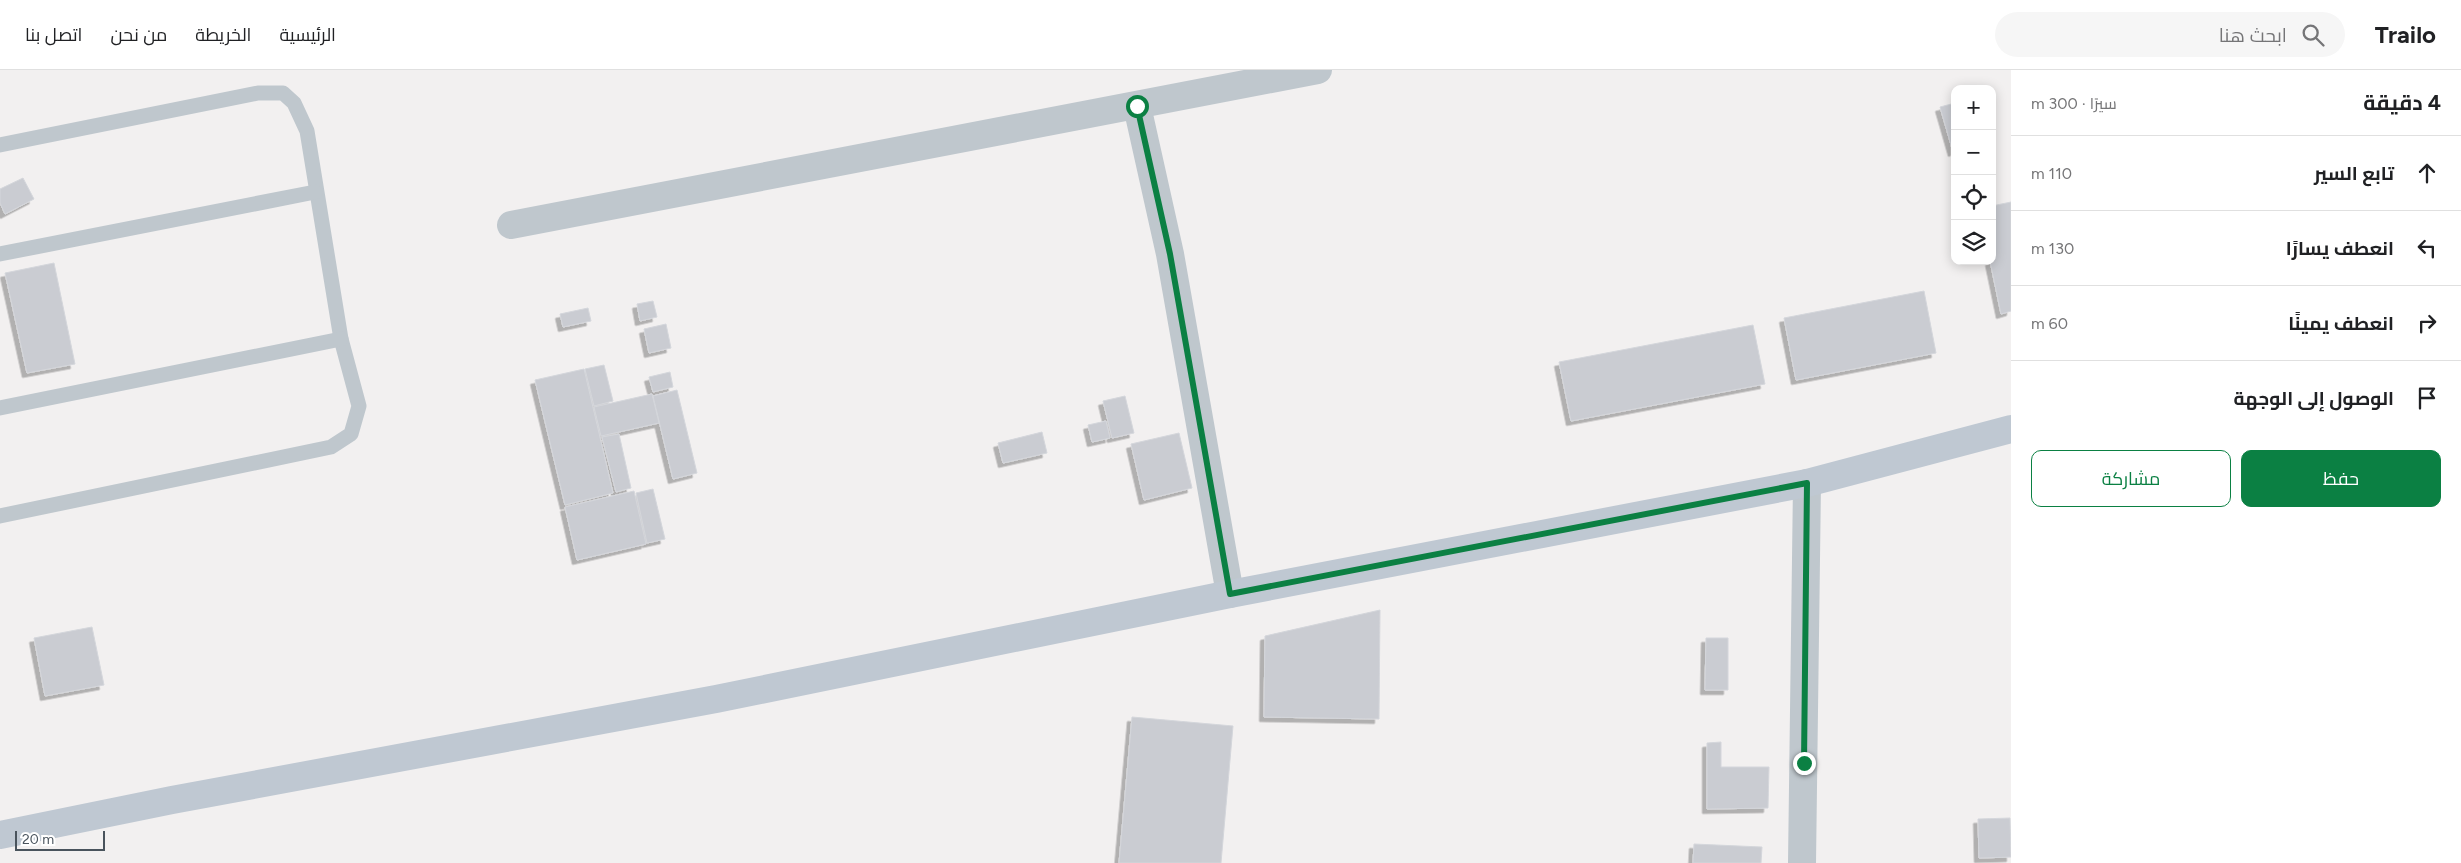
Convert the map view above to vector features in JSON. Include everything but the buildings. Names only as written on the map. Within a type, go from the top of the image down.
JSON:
[{"type":"street","points":[[511,224],[1318,70]]},
{"type":"street","points":[[1137,106],[1170,254],[1230,594]]},
{"type":"street","points":[[0,835],[172,800],[716,699],[1230,594],[1807,483],[2011,429]]},
{"type":"street","points":[[1802,863],[1807,483]]},
{"type":"lane","points":[[0,145],[258,93],[283,93],[294,103],[307,130],[315,192],[341,339],[359,406],[351,434],[331,448],[0,516]]},
{"type":"lane","points":[[0,254],[315,192]]},
{"type":"lane","points":[[0,408],[341,339]]},
{"type":"route","points":[[1137,106],[1170,254],[1230,594],[1807,483],[1804,763]]}]
